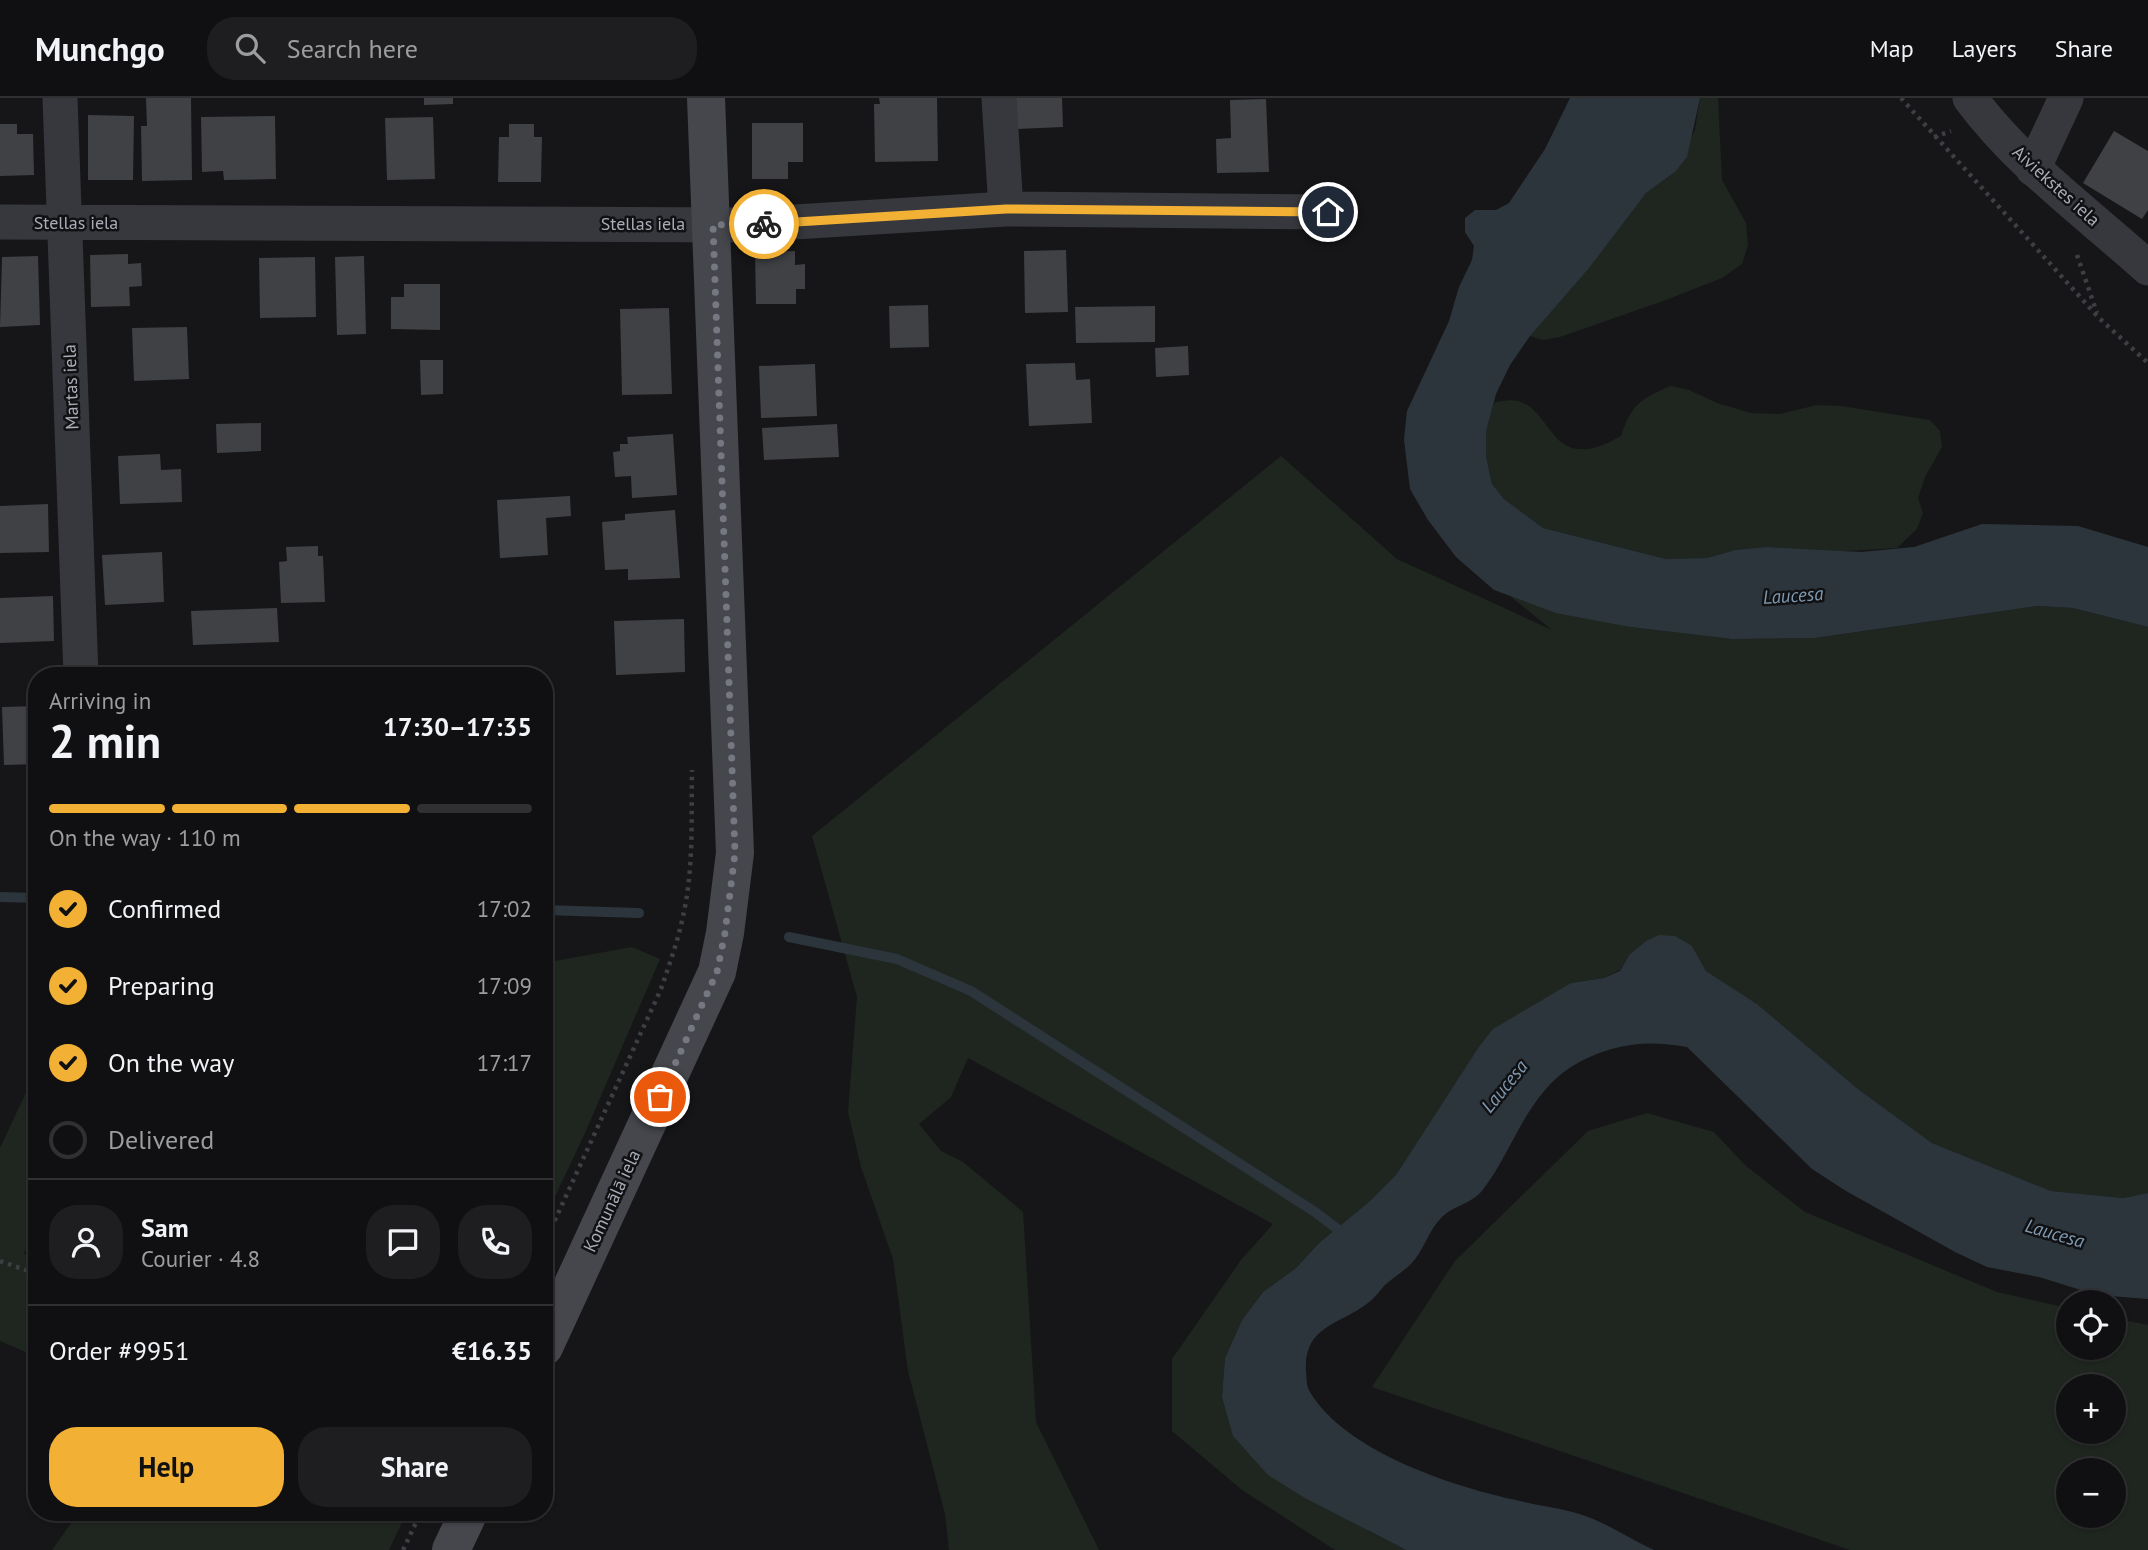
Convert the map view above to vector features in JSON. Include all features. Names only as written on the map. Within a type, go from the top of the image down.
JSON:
[{"type":"street","name":"Martas iela","points":[[60,98],[81,667]]},
{"type":"street","name":"Komunālā iela","points":[[553,1328],[717,972],[735,853],[713,225],[706,98]]},
{"type":"street","points":[[999,98],[1006,209]]},
{"type":"street","name":"Aiviekstes iela","points":[[1970,98],[1984,117],[2033,169],[2148,268]]},
{"type":"street","points":[[2033,169],[2066,98]]},
{"type":"street","name":"Stellas iela","points":[[0,222],[713,225],[1006,209],[1328,212]]},
{"type":"street","points":[[451,1550],[464,1521]]},
{"type":"path","points":[[1901,98],[2099,318],[2148,363]]},
{"type":"path","points":[[553,1225],[662,989],[672,957],[684,915],[690,854],[692,758]]},
{"type":"path","points":[[0,1261],[28,1271]]},
{"type":"path","points":[[403,1550],[417,1521]]},
{"type":"shaded area","points":[[1700,98],[1718,98],[1722,180],[1746,223],[1748,245],[1742,264],[1722,278],[1560,337],[1543,340],[1530,336],[1646,193],[1675,172],[1695,130]]},
{"type":"shaded area","points":[[1671,386],[1751,413],[1780,414],[1817,405],[1841,406],[1930,420],[1940,431],[1942,447],[1925,477],[1918,498],[1923,513],[1917,529],[1897,548],[1831,552],[1766,547],[1735,550],[1707,558],[1666,559],[1543,528],[1504,499],[1492,484],[1486,456],[1486,431],[1494,403],[1514,400],[1529,406],[1561,442],[1575,449],[1594,448],[1621,436],[1638,404]]},
{"type":"shaded area","points":[[1281,456],[1397,559],[1552,630],[1510,596],[1630,627],[1732,639],[1815,638],[2038,606],[2073,608],[2148,627],[2148,1193],[2123,1198],[2051,1191],[1932,1143],[1858,1089],[1757,1004],[1706,971],[1692,946],[1646,941],[1629,955],[1620,970],[1604,978],[1571,983],[1478,1048],[1396,1175],[1370,1201],[1319,1243],[1296,1268],[1263,1292],[1242,1320],[1225,1358],[1222,1397],[1368,1531],[1406,1550],[1335,1550],[1242,1490],[1172,1431],[1172,1359],[1241,1260],[1273,1224],[968,1058],[951,1097],[919,1124],[941,1151],[963,1162],[1023,1212],[1036,1422],[1099,1550],[949,1550],[945,1514],[908,1371],[893,1259],[861,1167],[848,1112],[857,997],[812,836]]},
{"type":"shaded area","points":[[632,947],[660,959],[553,1201],[553,961]]},
{"type":"shaded area","points":[[28,1088],[28,1244],[24,1254],[28,1256],[28,1353],[0,1341],[0,1148]]},
{"type":"shaded area","points":[[1647,1113],[1714,1132],[1746,1166],[1805,1212],[1997,1292],[2056,1305],[2056,1360],[2126,1360],[2126,1320],[2148,1325],[2148,1550],[1850,1550],[1372,1387],[1455,1261],[1588,1131]]},
{"type":"shaded area","points":[[73,1521],[403,1521],[389,1550],[52,1550]]},
{"type":"water","name":"Laucesa","points":[[1570,98],[1700,98],[1687,157],[1675,172],[1646,193],[1589,268],[1530,336],[1510,365],[1496,394],[1486,432],[1486,456],[1492,484],[1504,499],[1543,528],[1666,559],[1707,558],[1735,550],[1766,547],[1861,552],[1914,547],[1982,524],[2078,526],[2148,547],[2148,627],[2073,608],[2038,606],[1815,638],[1732,639],[1630,627],[1556,613],[1494,590],[1456,557],[1428,520],[1410,489],[1404,440],[1407,411],[1449,321],[1459,287],[1472,260],[1474,246],[1465,232],[1465,218],[1475,210],[1496,210],[1509,203],[1545,149]]},
{"type":"water","name":"Laucesa","points":[[1659,935],[1675,936],[1692,946],[1706,971],[1757,1004],[1858,1089],[1932,1143],[2051,1191],[2123,1198],[2148,1193],[2148,1299],[2126,1297],[2126,1290],[2081,1290],[2039,1277],[1987,1267],[1955,1252],[1812,1169],[1687,1047],[1642,1044],[1613,1048],[1585,1059],[1556,1079],[1531,1108],[1482,1191],[1443,1216],[1411,1264],[1386,1284],[1371,1301],[1325,1328],[1317,1336],[1310,1345],[1307,1357],[1307,1385],[1326,1413],[1348,1432],[1402,1463],[1461,1486],[1588,1517],[1654,1550],[1406,1550],[1305,1498],[1268,1475],[1233,1436],[1222,1397],[1225,1358],[1242,1320],[1263,1292],[1296,1268],[1319,1243],[1370,1201],[1396,1175],[1493,1029],[1571,983],[1604,978],[1620,971],[1629,955],[1646,941]]},
{"type":"building","points":[[146,98],[191,98],[192,180],[142,181],[141,126],[147,126]]},
{"type":"building","points":[[424,98],[453,98],[453,104],[424,105]]},
{"type":"building","points":[[879,98],[937,98],[938,161],[875,162],[874,104],[880,104]]},
{"type":"building","points":[[1016,98],[1062,98],[1063,127],[1017,129]]},
{"type":"building","points":[[1266,99],[1269,172],[1217,173],[1216,139],[1231,138],[1230,100]]},
{"type":"building","points":[[88,115],[134,116],[133,180],[88,180]]},
{"type":"building","points":[[275,116],[276,179],[224,180],[223,171],[202,172],[201,117]]},
{"type":"building","points":[[433,117],[435,179],[387,180],[385,118]]},
{"type":"building","points":[[752,123],[803,123],[803,162],[788,162],[788,179],[752,179]]},
{"type":"building","points":[[0,124],[17,124],[17,134],[33,134],[34,175],[0,176]]},
{"type":"building","points":[[509,124],[534,124],[534,137],[542,137],[541,182],[498,182],[499,137],[509,137]]},
{"type":"building","points":[[2114,131],[2148,151],[2148,210],[2142,219],[2083,183]]},
{"type":"building","points":[[1066,250],[1068,312],[1025,313],[1024,251]]},
{"type":"building","points":[[795,251],[795,265],[805,264],[805,289],[796,289],[796,304],[756,304],[755,252]]},
{"type":"building","points":[[128,254],[128,264],[141,263],[142,286],[129,287],[130,306],[91,307],[90,255]]},
{"type":"building","points":[[38,256],[40,325],[0,327],[2,257]]},
{"type":"building","points":[[364,256],[366,334],[337,335],[335,257]]},
{"type":"building","points":[[315,257],[316,317],[260,318],[259,258]]},
{"type":"building","points":[[404,284],[440,284],[440,330],[391,329],[391,297],[404,297]]},
{"type":"building","points":[[928,305],[929,347],[890,348],[889,306]]},
{"type":"building","points":[[1155,306],[1155,342],[1076,343],[1075,307]]},
{"type":"building","points":[[669,308],[672,394],[622,395],[620,309]]},
{"type":"building","points":[[187,327],[189,379],[134,381],[132,328]]},
{"type":"building","points":[[1188,346],[1189,375],[1156,377],[1155,348]]},
{"type":"building","points":[[420,360],[443,360],[443,394],[421,395]]},
{"type":"building","points":[[1075,363],[1076,380],[1090,379],[1092,423],[1029,426],[1026,364]]},
{"type":"building","points":[[815,364],[817,416],[761,418],[759,366]]},
{"type":"building","points":[[261,423],[261,451],[217,453],[216,424]]},
{"type":"building","points":[[837,424],[839,457],[764,460],[762,428]]},
{"type":"building","points":[[673,434],[677,495],[632,498],[631,476],[615,477],[613,452],[620,451],[620,444],[628,444],[627,437]]},
{"type":"building","points":[[160,454],[161,470],[181,469],[182,502],[120,504],[118,456]]},
{"type":"building","points":[[570,496],[571,516],[546,518],[548,555],[500,558],[497,500]]},
{"type":"building","points":[[48,504],[49,552],[0,553],[0,506]]},
{"type":"building","points":[[675,510],[680,578],[628,580],[628,569],[605,570],[602,522],[625,520],[625,514]]},
{"type":"building","points":[[318,546],[318,556],[323,556],[325,602],[281,603],[279,562],[287,561],[286,547]]},
{"type":"building","points":[[162,552],[164,602],[105,605],[102,555]]},
{"type":"building","points":[[53,596],[54,641],[0,643],[0,598]]},
{"type":"building","points":[[277,608],[279,642],[193,645],[191,611]]},
{"type":"building","points":[[684,619],[685,672],[616,675],[614,621]]},
{"type":"building","points":[[28,706],[28,764],[4,765],[2,707]]},
{"type":"waterway","points":[[0,897],[28,898]]},
{"type":"waterway","points":[[553,910],[639,913]]},
{"type":"waterway","points":[[789,937],[897,959],[971,991],[1315,1212],[1348,1237]]},
{"type":"way so far","points":[[660,1097],[717,972],[735,853],[713,225],[764,224]]},
{"type":"route","points":[[764,224],[1006,209],[1328,212]]}]
